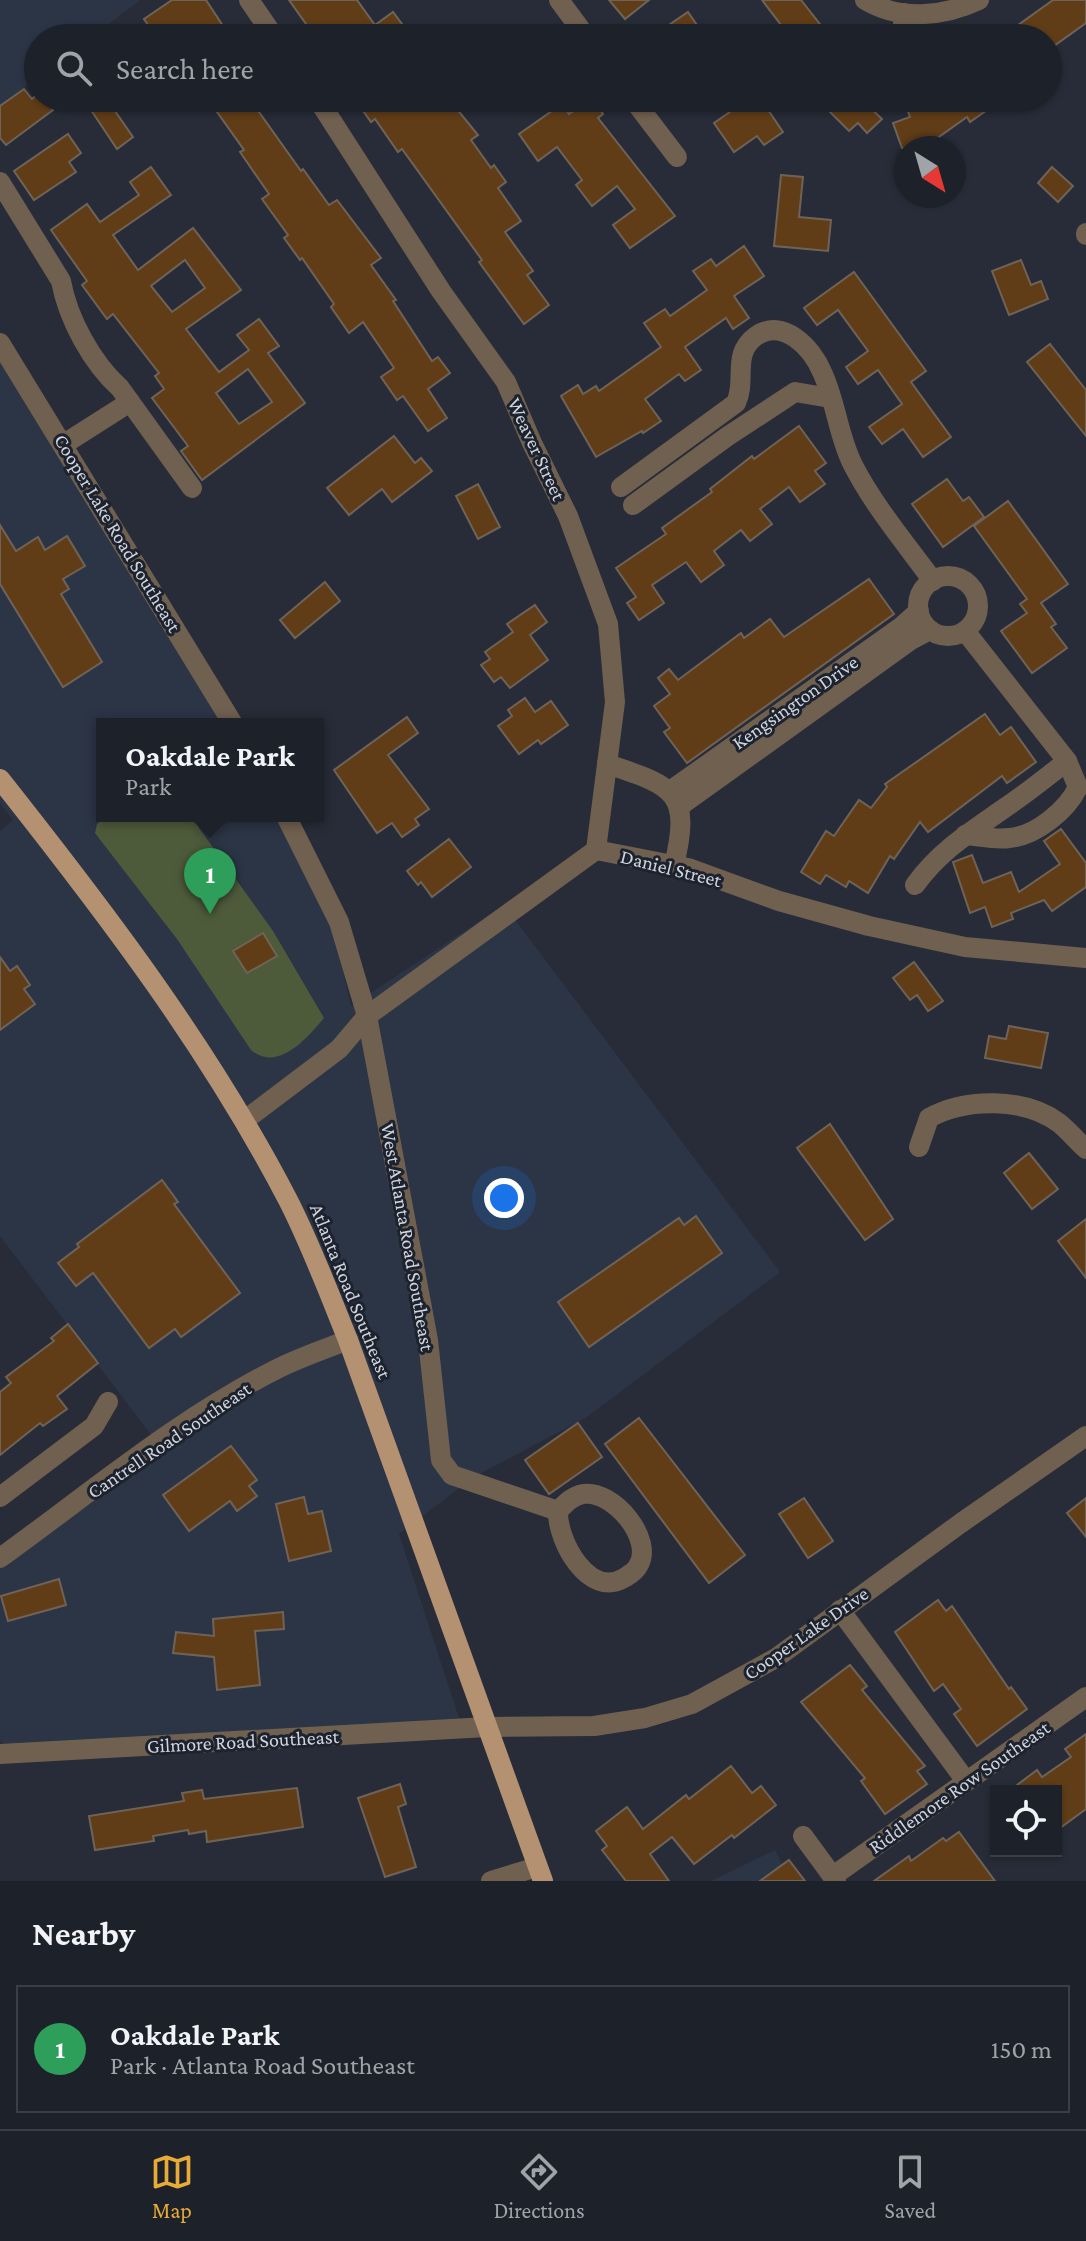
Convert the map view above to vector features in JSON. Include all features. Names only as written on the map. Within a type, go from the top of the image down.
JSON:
[{"type":"main road","name":"Atlanta Road Southeast","points":[[0,779],[102,909],[179,1016],[245,1120],[306,1237],[348,1340],[540,1874]]},
{"type":"street","points":[[249,0],[265,24]]},
{"type":"street","points":[[559,0],[577,24]]},
{"type":"street","points":[[865,0],[880,9],[929,15],[979,0]]},
{"type":"street","points":[[903,24],[904,13]]},
{"type":"street","name":"Weaver Street","points":[[326,112],[441,291],[506,382],[568,516],[608,624],[615,702],[596,850]]},
{"type":"street","points":[[643,112],[677,157]]},
{"type":"street","points":[[0,182],[61,281],[64,296],[86,343],[106,376],[130,402],[192,488]]},
{"type":"street","points":[[830,398],[795,392],[784,398],[636,510],[616,482],[736,403],[740,394],[740,363],[746,345],[760,333],[776,329],[802,343],[821,368],[852,464],[933,581]]},
{"type":"street","name":"Cooper Lake Road Southeast","points":[[0,343],[229,718]]},
{"type":"street","points":[[64,444],[130,402]]},
{"type":"street","points":[[955,577],[962,579],[975,592],[978,611],[965,631],[946,636],[930,630],[922,621],[920,596],[933,581],[955,577]]},
{"type":"street","name":"Kengsington Drive","points":[[675,799],[919,611]]},
{"type":"street","name":"Kengsington Drive","points":[[675,799],[930,630]]},
{"type":"street","points":[[965,631],[1067,761],[1078,787],[1072,800],[1023,836],[1009,839],[965,835]]},
{"type":"street","points":[[915,885],[928,867],[965,835],[1023,796],[1067,761]]},
{"type":"street","points":[[607,764],[646,777],[675,799],[682,831],[674,865]]},
{"type":"street","points":[[289,822],[339,922],[367,1016]]},
{"type":"street","name":"Daniel Street","points":[[245,1120],[339,1049],[367,1016],[596,850],[674,865],[779,901],[869,926],[965,947],[1086,958]]},
{"type":"street","name":"West Atlanta Road Southeast","points":[[367,1016],[428,1340],[441,1460],[452,1475],[558,1511]]},
{"type":"street","points":[[919,1147],[929,1118],[948,1107],[985,1102],[1028,1109],[1057,1122],[1086,1149]]},
{"type":"street","name":"Cantrell Road Southeast","points":[[0,1558],[216,1404],[279,1368],[348,1340]]},
{"type":"street","points":[[0,1497],[94,1426],[108,1402]]},
{"type":"street","name":"Cooper Lake Drive","points":[[487,1727],[594,1726],[645,1718],[692,1704],[776,1658],[1086,1436]]},
{"type":"street","points":[[585,1494],[605,1497],[621,1510],[638,1536],[644,1551],[639,1565],[614,1584],[598,1582],[582,1570],[566,1544],[558,1525],[558,1511],[572,1498],[585,1494]]},
{"type":"street","points":[[840,1610],[966,1781]]},
{"type":"street","name":"Riddlemore Row Southeast","points":[[835,1879],[966,1781],[1086,1697]]},
{"type":"street","name":"Gilmore Road Southeast","points":[[0,1754],[487,1727]]},
{"type":"street","points":[[803,1836],[835,1879]]},
{"type":"street","points":[[491,1881],[540,1874]]},
{"type":"shaded area","points":[[0,0],[140,0],[108,24],[24,24],[24,88],[0,106]]},
{"type":"shaded area","points":[[0,356],[219,718],[96,718],[96,822],[283,822],[324,890],[351,1006],[504,905],[780,1272],[587,1417],[474,1477],[399,1534],[461,1724],[17,1761],[0,1740],[0,1545],[164,1452],[0,1236],[0,831],[13,820],[0,803]]},
{"type":"shaded area","points":[[775,1850],[791,1881],[711,1881]]},
{"type":"green space","points":[[196,822],[273,931],[324,1018],[301,1043],[282,1055],[272,1057],[261,1056],[251,1050],[177,939],[95,833],[97,824]]},
{"type":"building","points":[[172,0],[206,0],[222,24],[147,24],[144,19]]},
{"type":"building","points":[[289,0],[357,0],[374,24],[306,24]]},
{"type":"building","points":[[609,0],[649,0],[625,19]]},
{"type":"building","points":[[762,0],[801,0],[820,24],[780,24]]},
{"type":"building","points":[[1053,0],[1086,0],[1086,23],[1062,40],[1062,24],[1020,24]]},
{"type":"building","points":[[393,12],[402,24],[376,24]]},
{"type":"building","points":[[688,12],[696,24],[670,24]]},
{"type":"building","points":[[24,89],[24,112],[50,112],[6,145],[0,138],[0,106]]},
{"type":"building","points":[[92,112],[116,112],[133,137],[117,149]]},
{"type":"building","points":[[217,112],[259,112],[329,205],[337,200],[381,258],[371,265],[432,361],[438,357],[450,373],[428,389],[447,418],[428,431],[403,396],[397,400],[381,377],[394,368],[363,322],[349,333],[331,307],[334,304],[284,238],[288,235],[262,199],[269,194],[240,152],[244,150]]},
{"type":"building","points":[[364,112],[459,112],[478,135],[471,140],[491,168],[494,165],[506,182],[498,188],[521,221],[505,232],[533,271],[527,275],[549,305],[524,324],[402,149],[398,152],[375,119],[371,122]]},
{"type":"building","points":[[551,112],[602,112],[598,118],[675,216],[630,248],[613,225],[635,209],[617,186],[592,206],[576,185],[582,180],[557,147],[538,161],[519,134]]},
{"type":"building","points":[[730,112],[769,112],[783,132],[764,145],[757,136],[734,152],[714,123]]},
{"type":"building","points":[[830,112],[875,112],[882,119],[867,133],[858,123],[849,131]]},
{"type":"building","points":[[908,112],[984,112],[970,122],[967,117],[940,136],[898,136],[893,123],[910,117]]},
{"type":"building","points":[[68,134],[81,153],[69,162],[76,172],[34,200],[14,171]]},
{"type":"building","points":[[151,167],[171,195],[113,235],[138,270],[193,228],[241,290],[186,329],[219,372],[249,350],[237,335],[259,319],[279,346],[268,353],[305,403],[202,480],[181,451],[188,446],[152,398],[164,389],[155,376],[159,373],[113,314],[107,319],[82,285],[87,281],[51,230],[87,204],[100,222],[139,195],[130,182]],"holes":[[[185,260],[205,288],[172,312],[151,286]],[[248,369],[272,402],[239,424],[216,393]]]},
{"type":"building","points":[[1052,167],[1073,186],[1058,202],[1038,183]]},
{"type":"building","points":[[781,175],[803,177],[799,217],[831,220],[828,251],[774,246]]},
{"type":"building","points":[[744,246],[764,276],[734,296],[749,318],[733,329],[726,318],[685,347],[701,370],[685,381],[679,374],[645,399],[661,421],[596,457],[561,396],[578,385],[583,394],[596,386],[599,391],[661,347],[644,323],[665,309],[670,316],[707,290],[693,271],[711,259],[716,266]]},
{"type":"building","points":[[1021,260],[1031,285],[1041,281],[1048,299],[1009,315],[992,271]]},
{"type":"building","points":[[854,272],[926,371],[911,382],[951,437],[923,457],[903,429],[882,444],[869,427],[902,404],[878,370],[858,384],[846,367],[868,351],[838,310],[817,325],[804,308]]},
{"type":"building","points":[[1050,344],[1086,390],[1086,436],[1027,362]]},
{"type":"building","points":[[799,426],[826,463],[815,471],[825,484],[800,502],[789,487],[760,509],[772,524],[750,541],[741,530],[714,551],[724,565],[701,582],[686,562],[652,585],[664,603],[639,620],[627,603],[636,597],[616,568],[666,534],[662,528],[712,492],[710,489],[752,456],[754,459]]},
{"type":"building","points":[[394,436],[415,463],[421,458],[432,471],[392,502],[382,489],[349,515],[327,488]]},
{"type":"building","points":[[947,479],[963,501],[969,497],[984,517],[943,547],[912,504]]},
{"type":"building","points":[[478,484],[500,527],[478,539],[456,496]]},
{"type":"building","points":[[1008,501],[1068,584],[1041,603],[1056,624],[1051,627],[1067,648],[1032,673],[1001,631],[1027,613],[1020,604],[1027,599],[974,526]]},
{"type":"building","points":[[0,525],[16,551],[38,537],[45,550],[67,536],[85,566],[63,579],[69,589],[61,594],[102,662],[63,687],[0,584]]},
{"type":"building","points":[[869,579],[894,614],[687,763],[664,732],[670,728],[654,706],[670,694],[658,678],[669,669],[678,680],[741,633],[744,638],[770,619],[784,637]]},
{"type":"building","points":[[325,582],[340,601],[295,638],[280,620]]},
{"type":"building","points":[[535,605],[547,622],[530,635],[548,660],[510,688],[501,677],[494,682],[481,665],[490,659],[485,652],[513,632],[507,624]]},
{"type":"building","points":[[525,698],[535,712],[551,701],[568,725],[541,744],[538,740],[519,754],[498,726],[512,716],[508,710]]},
{"type":"building","points":[[985,714],[1000,735],[1011,727],[1036,762],[1007,783],[1002,776],[928,832],[920,822],[894,859],[890,856],[868,893],[849,881],[846,887],[826,875],[820,884],[801,872],[826,831],[834,836],[859,800],[871,808],[887,787],[885,784]]},
{"type":"building","points":[[407,717],[418,733],[388,755],[429,809],[415,819],[419,825],[402,837],[392,823],[377,833],[334,770]]},
{"type":"building","points":[[1061,829],[1086,863],[1086,887],[1052,911],[1044,900],[1011,913],[1013,919],[992,927],[985,907],[970,913],[953,862],[972,855],[983,883],[1011,872],[1019,892],[1060,864],[1044,841]]},
{"type":"building","points":[[449,839],[471,867],[432,897],[421,882],[418,885],[407,871]]},
{"type":"building","points":[[263,933],[277,956],[247,973],[233,951]]},
{"type":"building","points":[[0,957],[10,971],[17,966],[30,985],[24,989],[35,1004],[0,1030]]},
{"type":"building","points":[[914,962],[943,1001],[928,1011],[917,995],[910,1000],[893,978]]},
{"type":"building","points":[[1009,1026],[1048,1033],[1041,1068],[985,1058],[989,1036],[1006,1039]]},
{"type":"building","points":[[830,1124],[893,1219],[865,1240],[797,1148]]},
{"type":"building","points":[[1029,1153],[1058,1189],[1032,1209],[1004,1173]]},
{"type":"building","points":[[162,1180],[178,1202],[174,1204],[240,1293],[181,1337],[175,1329],[149,1348],[93,1273],[76,1286],[58,1263],[79,1247],[77,1244]]},
{"type":"building","points":[[696,1216],[722,1253],[589,1347],[558,1302],[679,1218],[684,1225]]},
{"type":"building","points":[[1086,1219],[1086,1278],[1058,1241]]},
{"type":"building","points":[[68,1324],[98,1363],[57,1396],[67,1409],[43,1426],[40,1423],[0,1455],[0,1392],[11,1383],[6,1377],[54,1341],[51,1338]]},
{"type":"building","points":[[639,1418],[745,1555],[709,1583],[605,1444]]},
{"type":"building","points":[[578,1423],[602,1457],[549,1494],[525,1460]]},
{"type":"building","points":[[231,1446],[257,1480],[249,1486],[257,1496],[237,1511],[230,1501],[189,1531],[163,1495]]},
{"type":"building","points":[[304,1497],[308,1514],[322,1511],[331,1551],[289,1561],[276,1504]]},
{"type":"building","points":[[804,1498],[833,1541],[808,1558],[779,1514]]},
{"type":"building","points":[[1086,1498],[1086,1537],[1067,1513]]},
{"type":"building","points":[[59,1579],[66,1605],[8,1621],[1,1596]]},
{"type":"building","points":[[938,1600],[946,1611],[952,1606],[1009,1689],[1011,1687],[1027,1709],[977,1746],[954,1714],[961,1709],[943,1684],[934,1691],[895,1632]]},
{"type":"building","points":[[283,1612],[284,1629],[255,1631],[260,1685],[217,1690],[214,1657],[173,1653],[176,1632],[214,1636],[213,1619]]},
{"type":"building","points":[[850,1665],[867,1686],[862,1690],[925,1766],[917,1771],[927,1784],[885,1814],[861,1781],[865,1778],[801,1702]]},
{"type":"building","points":[[1086,1734],[1086,1809],[1062,1827],[1062,1785],[1017,1785],[1037,1770],[1042,1777],[1071,1757],[1065,1749]]},
{"type":"building","points":[[731,1766],[752,1793],[761,1786],[776,1805],[694,1864],[672,1837],[650,1854],[669,1881],[626,1881],[602,1850],[607,1846],[596,1831],[627,1807],[643,1829],[686,1795],[689,1799]]},
{"type":"building","points":[[400,1784],[406,1804],[398,1807],[416,1867],[385,1877],[358,1798]]},
{"type":"building","points":[[297,1788],[303,1827],[207,1842],[206,1831],[189,1834],[188,1830],[153,1836],[154,1841],[95,1850],[89,1816],[184,1801],[182,1793],[202,1790],[204,1799]]},
{"type":"building","points":[[959,1832],[995,1881],[874,1881],[909,1856],[911,1861],[943,1838],[946,1841]]},
{"type":"building","points":[[789,1860],[805,1881],[760,1881]]},
{"type":"place","name":"Oakdale Park","points":[[210,914]]}]
